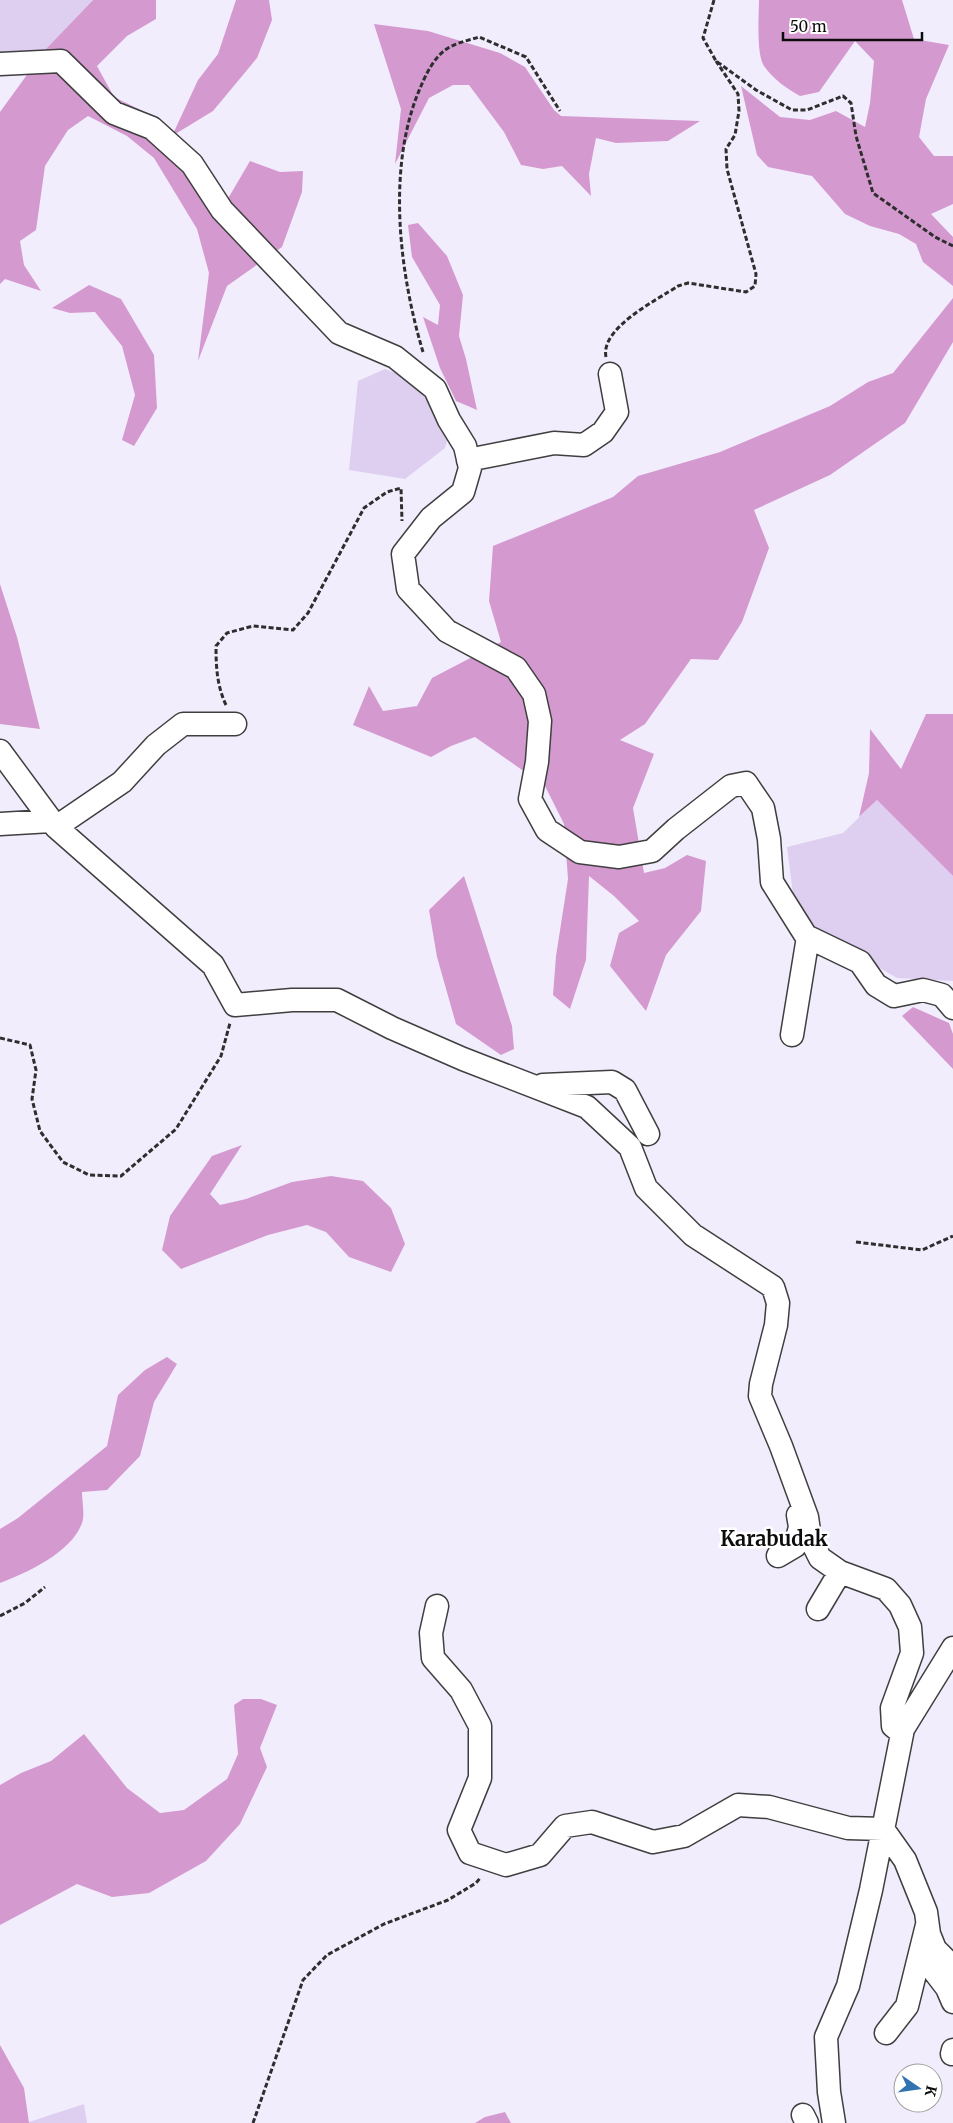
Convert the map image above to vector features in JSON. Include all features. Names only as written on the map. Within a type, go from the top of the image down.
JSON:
[{"type":"street","points":[[0,64],[61,61],[114,113],[152,128],[192,164],[222,210],[339,333],[394,357],[435,389],[449,420],[465,446],[470,468],[463,492],[431,518],[404,554],[408,589],[448,631],[516,668],[534,694],[540,720],[537,762],[530,798],[547,830],[580,852],[619,857],[652,851],[682,824],[732,786],[746,783],[763,808],[769,839],[772,882],[808,937],[860,962],[876,985],[894,996],[923,990],[942,995],[953,1008]]},
{"type":"street","points":[[468,460],[554,443],[584,444],[603,432],[617,412],[610,374]]},
{"type":"street","points":[[0,824],[54,824],[122,782],[156,745],[183,724],[235,724]]},
{"type":"street","points":[[0,751],[54,824],[213,965],[235,1005],[292,1000],[337,1000],[392,1028],[454,1055],[587,1107],[630,1147],[646,1188],[693,1235],[773,1287],[778,1303],[776,1326],[761,1384],[760,1396],[795,1481],[807,1517],[810,1538],[820,1558],[840,1572],[886,1589],[900,1605],[910,1627],[912,1653],[892,1708],[893,1726],[898,1730],[903,1729]]},
{"type":"street","points":[[792,1035],[808,937]]},
{"type":"street","points":[[532,1086],[612,1082],[625,1090],[648,1134]]},
{"type":"street","points":[[778,1556],[795,1546],[800,1527],[795,1481]]},
{"type":"street","points":[[818,1608],[840,1572]]},
{"type":"street","points":[[438,1606],[431,1633],[433,1658],[461,1690],[480,1726],[480,1778],[459,1830],[470,1853],[506,1865],[540,1855],[565,1826],[592,1822],[653,1842],[684,1836],[738,1805],[769,1807],[848,1828],[883,1829]]},
{"type":"street","points":[[834,2123],[829,2092],[826,2037],[848,1986],[871,1890],[903,1729],[953,1648]]},
{"type":"street","points":[[883,1829],[905,1860],[926,1912],[935,1949],[953,1967]]},
{"type":"street","points":[[886,2033],[907,2006],[928,1924]]},
{"type":"street","points":[[921,1954],[947,1988],[953,2002]]},
{"type":"path","points":[[610,374],[605,351],[610,337],[618,326],[678,286],[688,283],[746,292],[755,286],[756,274],[727,169],[726,150],[735,136],[739,112],[738,94],[702,38],[714,0]]},
{"type":"path","points":[[435,389],[412,316],[400,224],[402,165],[412,107],[429,68],[449,47],[479,36],[526,57],[560,111]]},
{"type":"path","points":[[716,60],[756,90],[792,110],[807,110],[843,96],[851,104],[856,136],[873,193],[935,237],[953,246]]},
{"type":"path","points":[[235,724],[220,691],[216,668],[216,646],[228,633],[253,626],[293,630],[308,613],[364,508],[387,492],[401,488],[404,554]]},
{"type":"path","points":[[0,1038],[30,1045],[36,1070],[32,1099],[40,1131],[63,1162],[88,1175],[121,1176],[176,1129],[221,1056],[235,1005]]},
{"type":"path","points":[[856,1242],[922,1250],[953,1236]]},
{"type":"path","points":[[0,1616],[25,1603],[45,1587]]},
{"type":"path","points":[[253,2123],[303,1980],[327,1954],[384,1924],[448,1900],[476,1882],[494,1861]]},
{"type":"shaded area","points":[[0,0],[93,0],[45,50],[0,56]]},
{"type":"shaded area","points":[[93,0],[156,0],[156,19],[127,36],[97,66],[114,97],[159,119],[216,219],[250,161],[280,172],[303,171],[302,192],[282,247],[227,286],[198,361],[209,273],[197,229],[154,158],[127,136],[88,116],[68,130],[45,166],[36,230],[20,241],[24,265],[41,291],[5,279],[0,284],[0,112],[45,50]]},
{"type":"shaded area","points":[[236,0],[269,0],[272,20],[257,58],[213,111],[172,136],[198,80],[218,54]]},
{"type":"shaded area","points":[[759,0],[902,0],[914,39],[949,45],[926,99],[919,137],[934,156],[953,156],[953,204],[931,214],[953,237],[953,286],[923,262],[916,244],[899,234],[870,226],[845,214],[812,176],[768,167],[757,155],[741,86],[780,117],[810,120],[836,111],[865,127],[870,103],[874,61],[855,41],[819,92],[800,96],[776,79],[761,60],[758,34]]},
{"type":"shaded area","points":[[374,24],[428,31],[500,53],[525,67],[554,110],[561,116],[700,121],[668,141],[616,143],[596,138],[589,174],[591,196],[562,166],[543,169],[521,165],[504,132],[469,85],[453,85],[429,98],[395,164],[401,109]]},
{"type":"shaded area","points":[[418,223],[447,256],[463,295],[459,336],[477,410],[456,401],[440,368],[423,317],[438,325],[440,305],[412,257],[408,225]]},
{"type":"shaded area","points":[[89,285],[121,299],[154,355],[157,408],[134,446],[122,440],[135,395],[122,346],[95,312],[70,313],[52,308]]},
{"type":"shaded area","points":[[953,298],[953,342],[905,423],[830,475],[754,510],[769,548],[742,622],[718,660],[691,659],[645,724],[620,740],[654,754],[633,808],[644,873],[665,868],[687,855],[706,861],[701,911],[666,955],[646,1011],[610,966],[619,933],[639,921],[614,896],[589,876],[586,960],[570,1009],[553,995],[556,956],[568,879],[564,824],[545,786],[475,737],[451,746],[431,757],[353,725],[369,686],[383,711],[417,706],[432,678],[501,642],[489,601],[493,546],[613,497],[638,476],[720,452],[830,406],[868,382],[893,373]]},
{"type":"shaded area","points":[[385,369],[408,378],[427,400],[448,437],[445,448],[405,479],[349,470],[358,381]]},
{"type":"shaded area","points":[[0,584],[17,637],[40,729],[0,724]]},
{"type":"shaded area","points":[[926,714],[953,714],[953,876],[877,800],[859,817],[869,773],[870,729],[901,769]]},
{"type":"shaded area","points":[[877,800],[953,876],[953,981],[897,978],[816,931],[793,894],[787,847],[843,833]]},
{"type":"shaded area","points":[[464,876],[512,1026],[514,1049],[501,1055],[456,1024],[437,957],[429,910]]},
{"type":"shaded area","points":[[913,1007],[949,1023],[953,1034],[953,1069],[902,1016]]},
{"type":"shaded area","points":[[242,1145],[210,1194],[220,1205],[246,1199],[292,1182],[331,1176],[363,1181],[391,1208],[405,1244],[391,1272],[349,1257],[326,1232],[307,1225],[268,1235],[181,1269],[162,1250],[170,1216],[212,1156]]},
{"type":"shaded area","points":[[167,1357],[177,1364],[154,1402],[140,1456],[107,1490],[82,1492],[83,1520],[77,1533],[69,1543],[59,1552],[35,1567],[0,1583],[0,1529],[18,1518],[107,1446],[118,1395],[145,1370]]},
{"type":"shaded area","points":[[243,1699],[261,1699],[277,1705],[260,1748],[267,1767],[240,1824],[206,1861],[149,1893],[112,1897],[77,1884],[0,1925],[0,1785],[21,1773],[51,1761],[84,1734],[127,1788],[160,1813],[184,1810],[227,1779],[238,1754],[234,1705]]},
{"type":"shaded area","points":[[0,2045],[24,2088],[29,2123],[0,2123]]},
{"type":"shaded area","points":[[84,2104],[87,2123],[29,2123],[29,2122]]},
{"type":"shaded area","points":[[505,2112],[511,2123],[475,2123],[485,2117]]},
{"type":"district","name":"Karabudak","points":[[774,1538]]}]
